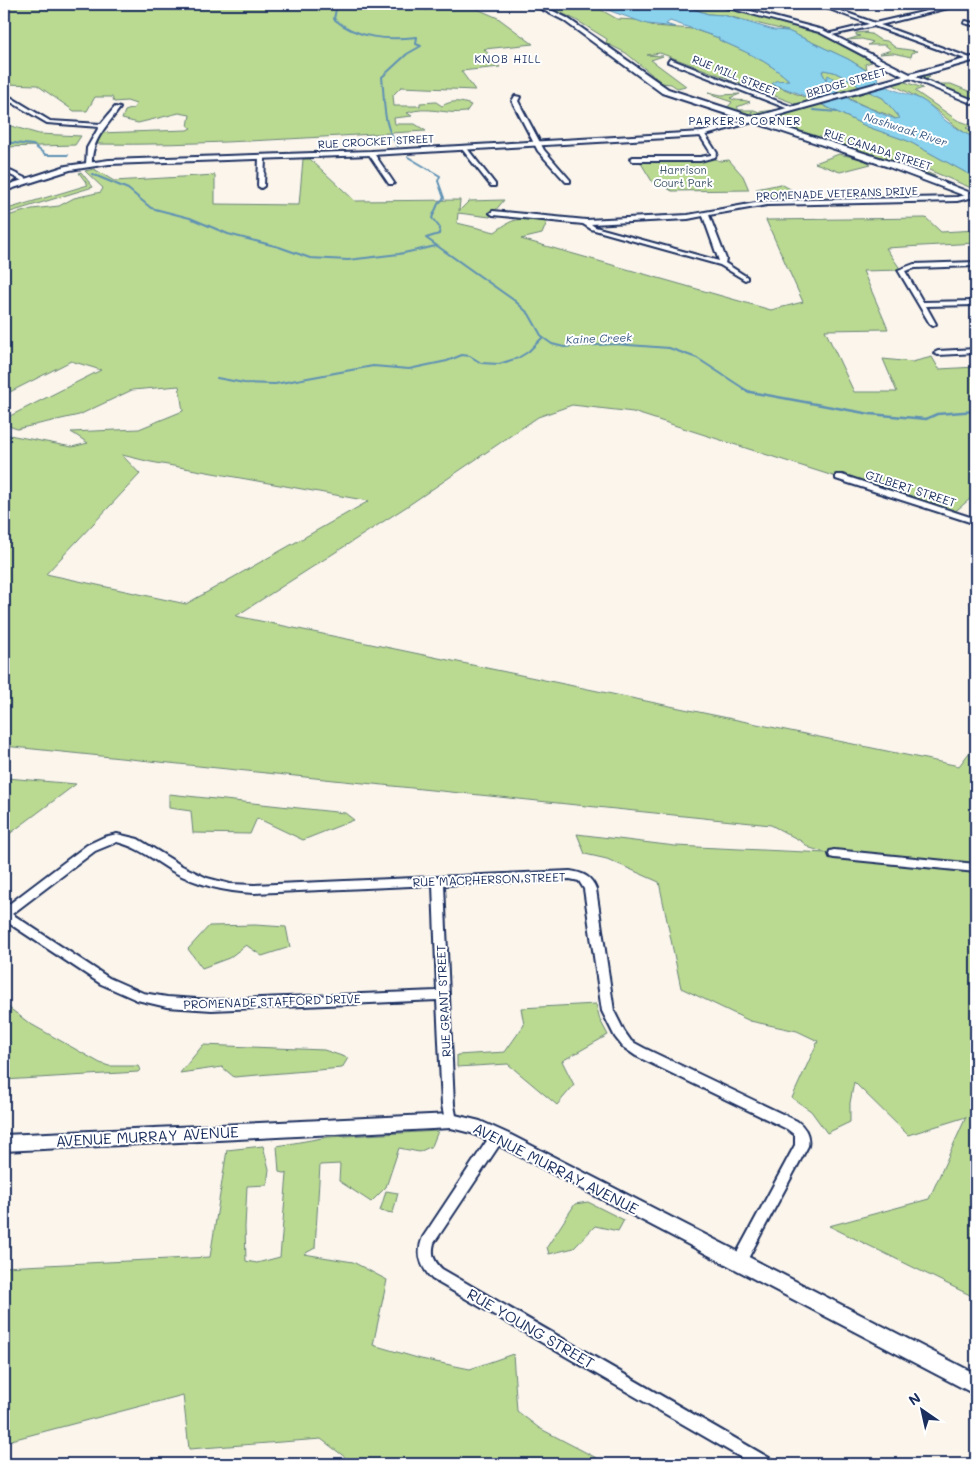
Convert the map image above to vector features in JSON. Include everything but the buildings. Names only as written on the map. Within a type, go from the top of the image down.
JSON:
[{"type":"street","name":"RUE CANADA STREET","points":[[534,4],[565,19],[658,87],[716,109],[920,174],[974,197]]},
{"type":"street","points":[[717,4],[811,28],[829,35],[909,76],[976,103]]},
{"type":"street","points":[[818,4],[973,59]]},
{"type":"street","points":[[829,35],[962,4]]},
{"type":"street","points":[[966,22],[976,25]]},
{"type":"street","name":"BRIDGE STREET","points":[[774,114],[973,59]]},
{"type":"street","name":"RUE MILL STREET","points":[[670,60],[793,109]]},
{"type":"street","points":[[5,96],[49,122],[104,126]]},
{"type":"street","points":[[518,97],[516,100],[541,151],[568,181]]},
{"type":"street","points":[[89,164],[89,150],[117,108]]},
{"type":"street","points":[[716,109],[743,114],[774,114],[770,121],[774,127]]},
{"type":"street","name":"RUE CROCKET STREET","points":[[4,189],[89,164],[371,153],[702,134],[774,114]]},
{"type":"street","points":[[633,159],[700,159],[713,156],[714,153],[702,134]]},
{"type":"street","points":[[464,148],[493,185]]},
{"type":"street","points":[[371,153],[390,183]]},
{"type":"street","points":[[261,186],[262,157]]},
{"type":"street","points":[[4,170],[27,181]]},
{"type":"street","name":"PROMENADE VETERANS DRIVE","points":[[493,213],[586,222],[670,219],[706,215],[767,203],[957,199],[974,197]]},
{"type":"street","points":[[706,215],[723,259],[722,264]]},
{"type":"street","points":[[586,222],[593,228],[722,264],[745,278]]},
{"type":"street","points":[[932,324],[922,304],[902,273],[903,268],[976,264]]},
{"type":"street","points":[[922,304],[976,303]]},
{"type":"street","points":[[938,353],[976,351]]},
{"type":"street","name":"GILBERT STREET","points":[[839,477],[976,522]]},
{"type":"street","name":"RUE MACPHERSON STREET","points":[[4,914],[91,848],[117,838],[134,842],[190,876],[230,888],[254,889],[570,876],[582,878],[590,889],[608,1011],[619,1034],[628,1044],[640,1052],[792,1125],[800,1132],[801,1146],[739,1262]]},
{"type":"street","points":[[834,854],[976,868]]},
{"type":"street","name":"RUE GRANT STREET","points":[[438,881],[448,1105],[451,1121]]},
{"type":"street","name":"PROMENADE STAFFORD DRIVE","points":[[4,914],[105,981],[141,997],[167,1002],[212,1005],[444,995]]},
{"type":"street","name":"AVENUE MURRAY AVENUE","points":[[4,1143],[451,1121],[468,1124],[497,1137],[976,1385]]},
{"type":"street","name":"RUE YOUNG STREET","points":[[497,1137],[428,1240],[425,1256],[431,1269],[766,1464]]},
{"type":"green space","points":[[4,4],[412,4],[426,10],[466,4],[498,18],[533,44],[484,49],[500,67],[461,71],[475,90],[401,87],[393,95],[394,106],[420,106],[420,103],[436,102],[442,106],[456,102],[471,105],[466,112],[422,110],[407,113],[412,116],[394,118],[395,124],[415,124],[426,131],[217,142],[92,144],[99,133],[187,130],[191,128],[188,126],[190,115],[179,113],[138,123],[122,119],[125,111],[134,108],[136,104],[127,101],[114,102],[112,97],[95,97],[87,111],[74,111],[37,85],[4,84]]},
{"type":"green space","points":[[543,4],[591,4],[617,19],[637,20],[654,26],[692,29],[719,38],[719,40],[747,52],[764,62],[789,80],[772,84],[814,101],[799,105],[660,53],[647,55],[663,56],[651,60],[686,86],[677,88],[671,84],[662,83],[626,53],[606,43],[607,39],[576,20]]},
{"type":"green space","points":[[683,4],[708,4],[793,24],[819,33],[872,62],[865,64],[868,71],[848,59],[788,31],[723,15],[708,14]]},
{"type":"green space","points":[[867,32],[864,33],[887,41],[896,48],[917,51],[912,53],[911,57],[893,53],[879,54],[891,50],[885,45],[868,45],[873,42],[862,39],[847,40],[860,36],[856,35],[856,33]]},
{"type":"green space","points":[[825,70],[834,72],[854,82],[859,87],[883,98],[900,118],[898,120],[906,120],[906,122],[915,126],[902,123],[836,91],[829,86],[828,82],[831,80],[827,78],[826,80],[822,72]]},
{"type":"green space","points":[[923,75],[930,77],[926,79],[938,84],[951,84],[976,94],[976,101],[919,77]]},
{"type":"green space","points":[[902,81],[923,88],[915,91],[957,120],[971,125],[966,128],[976,132],[976,139],[962,131],[930,105],[892,84]]},
{"type":"green space","points":[[708,92],[721,95],[740,94],[730,98],[750,102],[737,107],[739,110],[754,110],[759,112],[783,109],[762,114],[752,114],[752,111],[750,114],[723,108],[729,106],[732,102]]},
{"type":"green space","points":[[820,104],[868,127],[908,141],[976,178],[976,190],[903,159],[900,160],[937,177],[774,124],[776,120],[790,113]]},
{"type":"green space","points":[[4,124],[39,134],[81,136],[75,145],[4,147]]},
{"type":"green space","points":[[839,154],[862,159],[871,164],[840,172],[815,163]]},
{"type":"green space","name":"Harrison Court Park","points":[[711,157],[720,161],[729,160],[743,176],[749,190],[672,191],[662,185],[653,183],[639,160]]},
{"type":"green space","points":[[303,159],[310,159],[355,201],[460,200],[459,211],[469,201],[504,200],[490,217],[458,213],[457,223],[495,232],[519,219],[547,222],[542,234],[521,239],[771,310],[803,302],[766,220],[926,218],[941,232],[976,230],[976,243],[886,248],[901,270],[863,271],[888,329],[825,330],[854,392],[897,392],[883,359],[912,362],[932,357],[939,369],[976,367],[976,494],[952,514],[633,412],[572,405],[538,417],[406,507],[236,616],[959,766],[976,744],[976,1298],[829,1226],[929,1199],[966,1117],[908,1135],[854,1082],[850,1103],[850,1122],[827,1133],[811,1111],[792,1098],[818,1041],[797,1031],[750,1021],[681,988],[659,882],[607,859],[585,854],[577,834],[675,846],[827,853],[810,848],[771,825],[4,746],[4,434],[72,447],[88,443],[71,432],[139,429],[183,411],[179,386],[132,390],[79,415],[17,429],[4,424],[4,419],[101,370],[71,361],[4,395],[4,217],[32,209],[59,206],[74,198],[101,192],[103,188],[85,171],[94,169],[114,181],[215,175],[215,204],[299,205]],"holes":[[[122,455],[151,462],[369,501],[186,604],[46,574],[140,474]]]},
{"type":"green space","points":[[81,172],[93,187],[4,214],[4,210],[88,185],[79,173]]},
{"type":"green space","points":[[781,184],[794,191],[793,198],[771,200],[756,189]]},
{"type":"green space","points":[[4,778],[7,778],[76,784],[4,838]]},
{"type":"green space","points":[[169,794],[345,813],[354,820],[303,840],[257,818],[250,834],[193,833],[191,811],[169,808]]},
{"type":"green space","points":[[255,925],[286,927],[290,947],[262,956],[246,945],[229,958],[202,968],[188,949],[209,926]]},
{"type":"green space","points":[[4,1004],[29,1023],[100,1063],[109,1066],[138,1066],[140,1070],[138,1072],[4,1080]]},
{"type":"green space","points":[[596,1004],[600,1020],[608,1035],[562,1061],[574,1085],[557,1105],[508,1064],[457,1067],[457,1055],[505,1052],[524,1025],[521,1008]]},
{"type":"green space","points":[[203,1045],[324,1050],[348,1058],[342,1068],[234,1077],[222,1067],[180,1073]]},
{"type":"green space","points":[[438,1131],[432,1146],[419,1152],[399,1148],[386,1187],[371,1202],[339,1181],[340,1164],[320,1165],[315,1248],[304,1254],[353,1262],[387,1280],[373,1345],[421,1359],[470,1369],[513,1354],[517,1411],[539,1428],[608,1464],[354,1464],[321,1439],[189,1449],[183,1395],[4,1442],[4,1267],[210,1257],[227,1150],[263,1146],[269,1169],[267,1185],[247,1186],[246,1261],[257,1263],[280,1257],[287,1174],[279,1172],[277,1146],[328,1137]]},
{"type":"green space","points":[[386,1191],[398,1193],[393,1213],[380,1211]]},
{"type":"green space","points":[[588,1202],[624,1220],[618,1231],[595,1226],[574,1248],[549,1254],[547,1247],[575,1204]]},
{"type":"water","name":"Nashwaak River","points":[[591,4],[689,5],[693,9],[708,14],[723,15],[774,30],[788,31],[848,59],[877,77],[885,86],[922,100],[946,121],[976,139],[976,178],[908,141],[868,127],[798,93],[772,84],[775,81],[789,80],[764,62],[747,52],[719,40],[719,38],[670,21],[666,24],[675,27],[647,24]],"holes":[[[823,70],[834,72],[854,82],[859,87],[883,98],[900,118],[895,119],[852,101],[829,86],[831,84],[828,82],[833,80],[833,78],[828,75],[826,80],[822,72]]]},
{"type":"waterway","name":"Kaine Creek","points":[[337,4],[334,19],[343,26],[373,37],[417,37],[416,44],[421,46],[407,54],[382,77],[387,122],[389,130],[398,146]]},
{"type":"waterway","points":[[813,110],[837,112]]},
{"type":"waterway","points":[[4,142],[33,145],[46,155],[68,155]]},
{"type":"waterway","name":"Kaine Creek","points":[[408,157],[440,176],[438,181],[444,198],[438,204],[432,218],[440,228],[439,234],[426,238],[515,301],[529,314],[542,337],[552,344],[564,347],[615,344],[669,348],[697,358],[746,390]]},
{"type":"waterway","points":[[92,174],[128,189],[151,208],[190,218],[228,234],[279,247],[310,258],[348,260],[399,254],[436,246]]},
{"type":"waterway","points":[[217,378],[244,383],[275,384],[373,366],[409,369],[447,361],[462,355],[470,356],[481,363],[499,364],[518,358],[528,352],[542,338]]},
{"type":"waterway","name":"Kaine Creek","points":[[743,389],[750,392],[870,414],[926,419],[937,414],[976,411]]},
{"type":"district","name":"KNOB HILL","points":[[508,58]]},
{"type":"district","name":"PARKER'S CORNER","points":[[745,120]]}]
